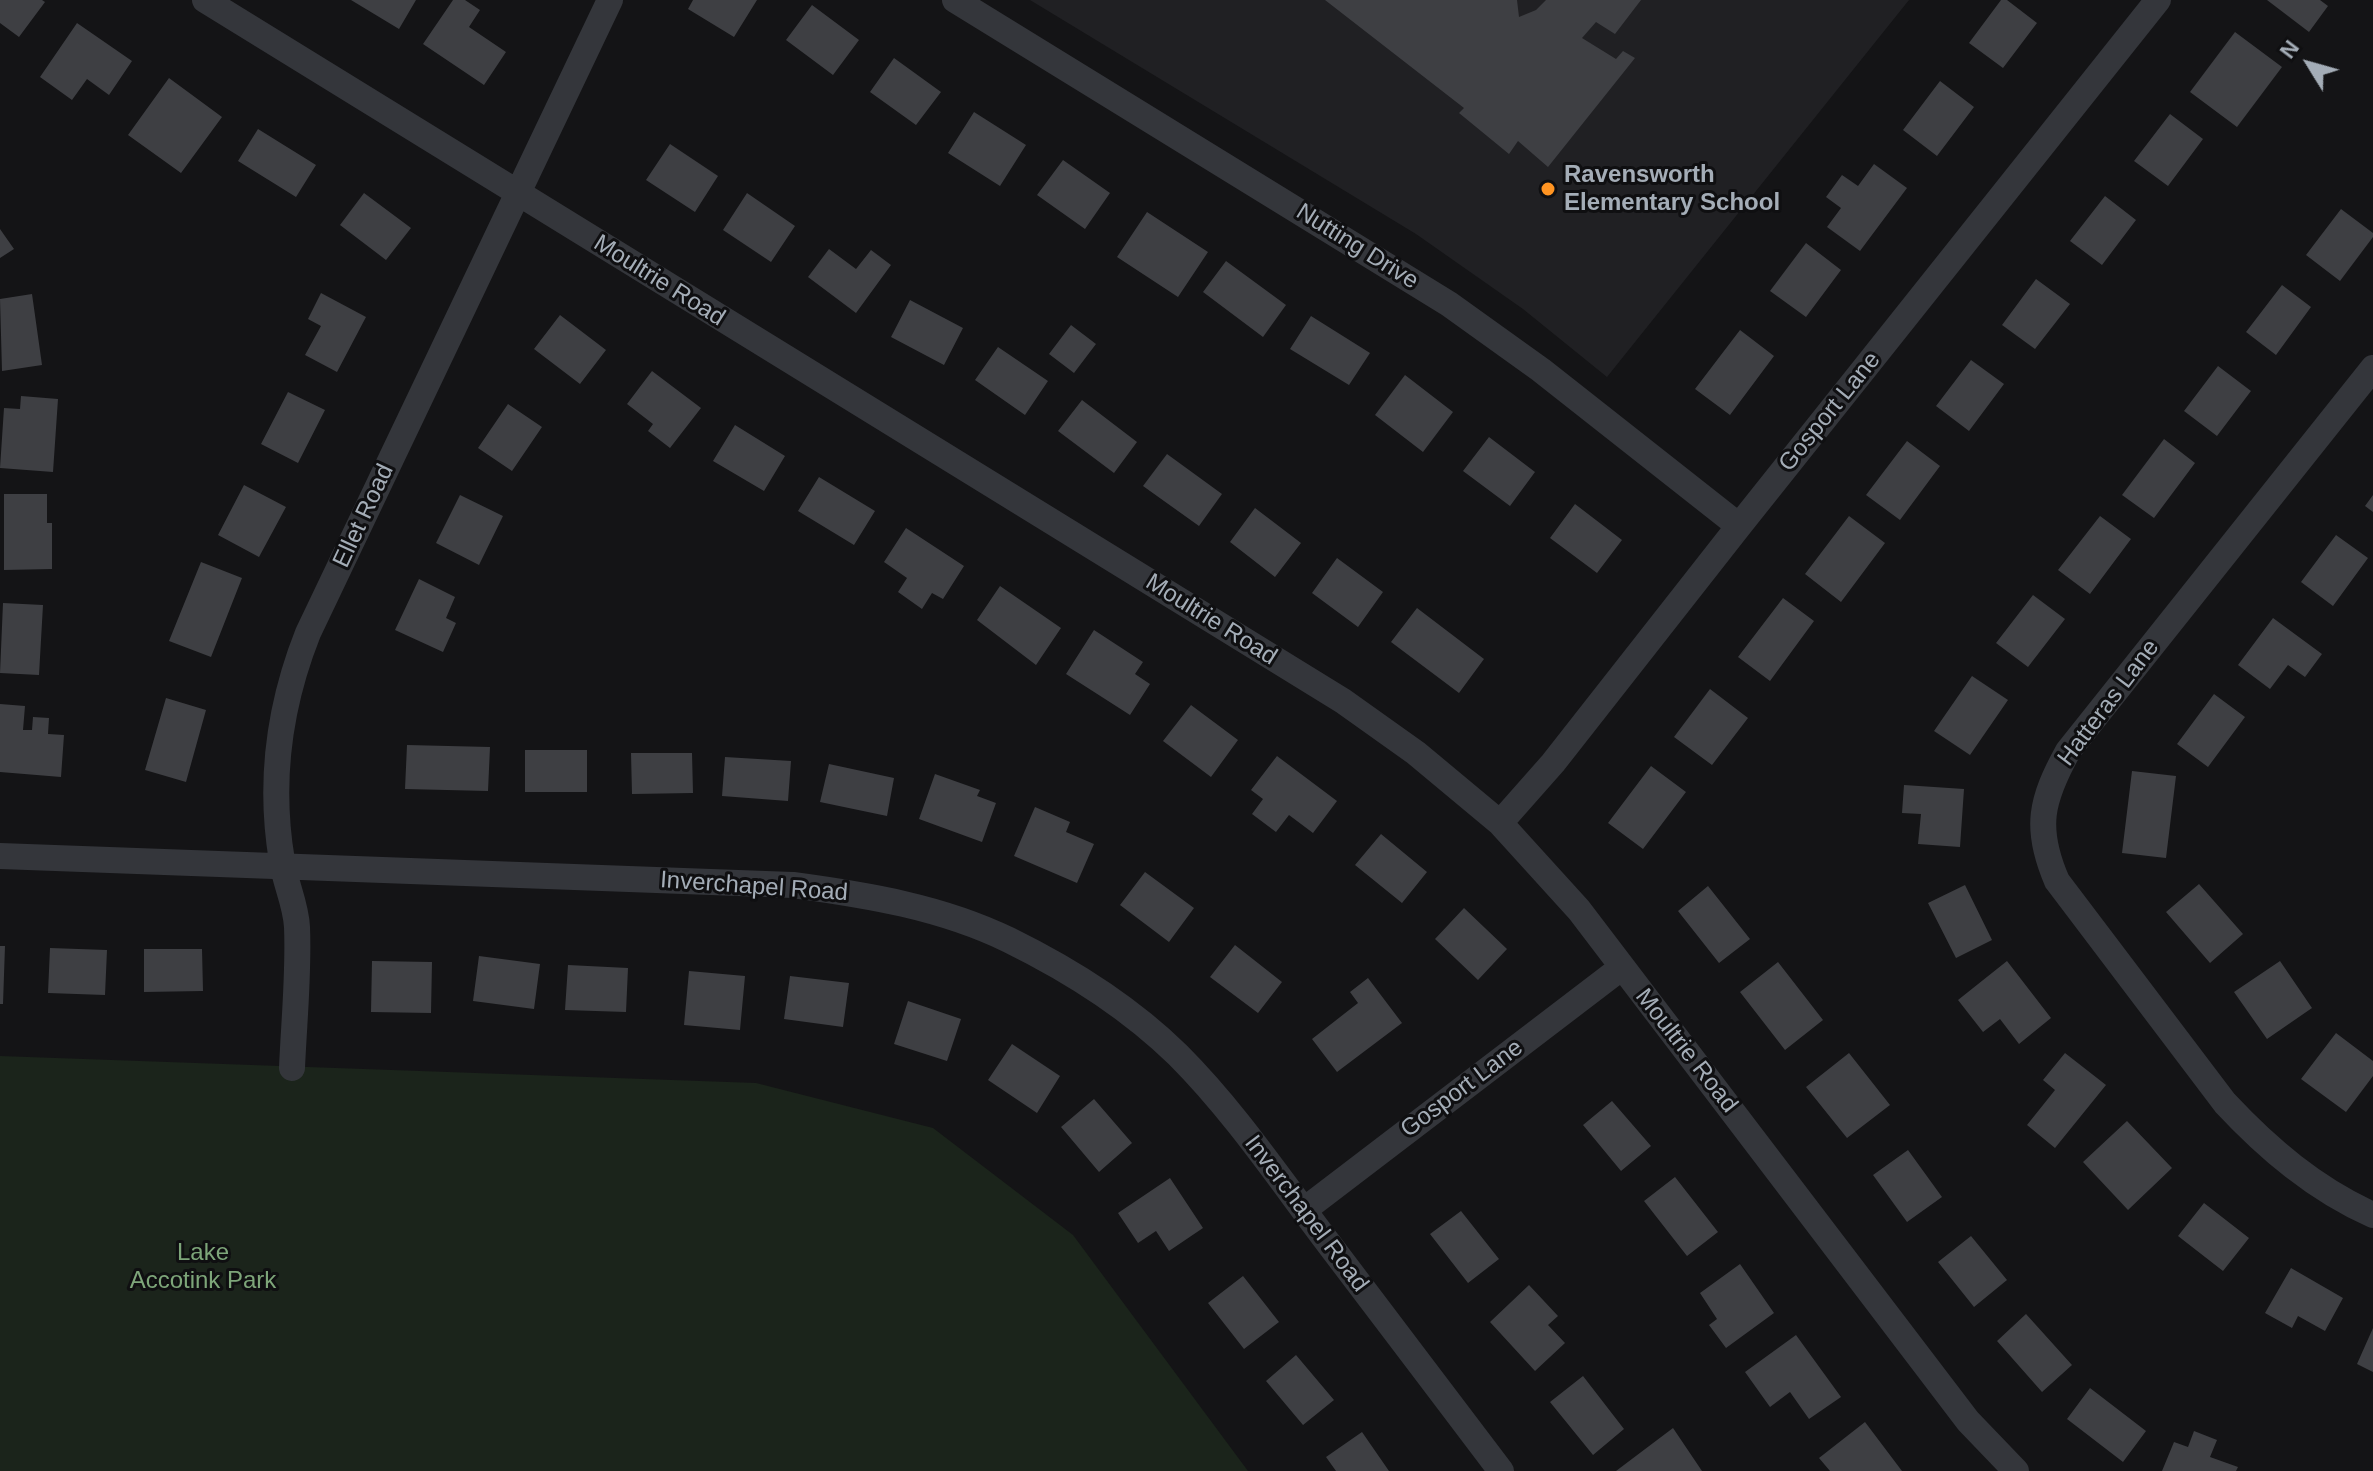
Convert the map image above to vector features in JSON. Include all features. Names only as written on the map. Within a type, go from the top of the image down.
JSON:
[{"type":"street","name":"Moultrie Road","points":[[205,0],[1343,701],[1416,753],[1500,823],[1579,910],[1968,1421],[2016,1471]]},
{"type":"street","name":"Ellet Road","points":[[292,1068],[297,926],[282,864],[276,815],[283,710],[294,668],[610,0]]},
{"type":"street","name":"Nutting Drive","points":[[955,0],[1449,304],[1541,370],[1739,526]]},
{"type":"street","name":"Gosport Lane","points":[[1500,823],[1553,763],[2158,0]]},
{"type":"street","name":"Hatteras Lane","points":[[2373,368],[2068,751],[2050,783],[2043,814],[2043,837],[2057,881],[2225,1103],[2255,1135],[2291,1166],[2322,1188],[2373,1215]]},
{"type":"street","name":"Inverchapel Road","points":[[0,856],[793,885],[876,896],[953,917],[1057,965],[1105,995],[1150,1030],[1210,1090],[1501,1471]]},
{"type":"street","name":"Gosport Lane","points":[[1304,1210],[1621,968]]},
{"type":"shaded area","name":"Ravensworth Elementary School","points":[[1030,0],[1909,0],[1607,377],[1523,309],[1416,234]]},
{"type":"green space","name":"Lake Accotink Park","points":[[0,1056],[756,1083],[933,1128],[1073,1235],[1248,1471],[0,1471]]},
{"type":"building","points":[[0,0],[45,2],[19,37],[0,23]]},
{"type":"building","points":[[351,0],[416,0],[399,29]]},
{"type":"building","points":[[453,0],[465,0],[480,10],[469,27],[506,52],[484,85],[423,44]]},
{"type":"building","points":[[693,0],[757,0],[734,37],[688,9]]},
{"type":"building","points":[[1325,0],[1517,0],[1519,17],[1536,10],[1546,0],[1641,0],[1615,34],[1596,22],[1582,38],[1616,59],[1623,51],[1635,58],[1548,167],[1518,141],[1509,154],[1459,113],[1464,108]]},
{"type":"building","points":[[2001,0],[2007,0],[2037,23],[2003,68],[1969,43]]},
{"type":"building","points":[[2267,0],[2320,0],[2328,6],[2309,32]]},
{"type":"building","points":[[812,5],[859,40],[833,75],[786,40]]},
{"type":"building","points":[[77,23],[132,61],[109,95],[87,79],[72,100],[40,77]]},
{"type":"building","points":[[2235,32],[2282,67],[2237,127],[2190,92]]},
{"type":"building","points":[[894,58],[941,92],[916,125],[870,92]]},
{"type":"building","points":[[169,78],[222,117],[181,173],[128,135]]},
{"type":"building","points":[[1940,81],[1974,107],[1937,156],[1903,130]]},
{"type":"building","points":[[974,112],[1026,145],[1000,186],[948,153]]},
{"type":"building","points":[[2170,114],[2203,139],[2168,186],[2134,161]]},
{"type":"building","points":[[258,129],[316,165],[296,197],[238,161]]},
{"type":"building","points":[[670,144],[718,176],[695,212],[646,180]]},
{"type":"building","points":[[1063,160],[1110,193],[1085,229],[1037,195]]},
{"type":"building","points":[[1874,164],[1907,188],[1860,251],[1827,227],[1841,208],[1826,197],[1842,175],[1858,186]]},
{"type":"building","points":[[364,193],[411,228],[386,260],[340,225]]},
{"type":"building","points":[[747,193],[795,226],[771,262],[723,230]]},
{"type":"building","points":[[2105,196],[2136,220],[2102,265],[2070,241]]},
{"type":"building","points":[[2341,209],[2373,233],[2373,237],[2340,281],[2306,255]]},
{"type":"building","points":[[1147,212],[1208,252],[1178,297],[1117,257]]},
{"type":"building","points":[[0,229],[14,249],[0,258]]},
{"type":"building","points":[[1806,243],[1841,270],[1806,317],[1770,291]]},
{"type":"building","points":[[829,249],[856,269],[871,250],[891,265],[856,313],[808,277]]},
{"type":"building","points":[[1226,261],[1286,305],[1263,337],[1203,292]]},
{"type":"building","points":[[2036,279],[2070,304],[2035,349],[2002,325]]},
{"type":"building","points":[[2282,285],[2311,307],[2276,355],[2246,332]]},
{"type":"building","points":[[321,293],[366,317],[337,372],[305,355],[321,326],[308,319]]},
{"type":"building","points":[[32,294],[42,365],[2,371],[0,299]]},
{"type":"building","points":[[910,300],[963,328],[944,365],[891,337]]},
{"type":"building","points":[[560,315],[606,350],[580,384],[534,349]]},
{"type":"building","points":[[1311,316],[1370,353],[1349,385],[1290,349]]},
{"type":"building","points":[[1071,325],[1096,344],[1074,373],[1049,354]]},
{"type":"building","points":[[1740,330],[1774,356],[1730,415],[1695,389]]},
{"type":"building","points":[[998,347],[1048,381],[1025,415],[975,380]]},
{"type":"building","points":[[1971,360],[2004,384],[1969,431],[1936,406]]},
{"type":"building","points":[[2218,366],[2251,391],[2217,436],[2184,411]]},
{"type":"building","points":[[652,371],[701,408],[670,448],[648,431],[653,424],[627,404]]},
{"type":"building","points":[[1405,375],[1453,412],[1423,452],[1375,415]]},
{"type":"building","points":[[288,392],[325,410],[298,463],[261,444]]},
{"type":"building","points":[[21,396],[58,399],[53,472],[0,468],[4,408],[20,409]]},
{"type":"building","points":[[1082,400],[1137,442],[1114,473],[1058,431]]},
{"type":"building","points":[[508,404],[542,427],[512,471],[478,448]]},
{"type":"building","points":[[735,425],[785,456],[764,491],[713,461]]},
{"type":"building","points":[[1489,437],[1535,472],[1510,506],[1463,471]]},
{"type":"building","points":[[2164,439],[2195,463],[2154,518],[2122,495]]},
{"type":"building","points":[[1907,441],[1940,466],[1900,520],[1866,495]]},
{"type":"building","points":[[1167,454],[1222,494],[1199,526],[1143,486]]},
{"type":"building","points":[[819,477],[875,511],[854,545],[798,511]]},
{"type":"building","points":[[244,485],[286,507],[259,557],[218,535]]},
{"type":"building","points":[[4,494],[47,494],[47,523],[52,523],[52,569],[4,570]]},
{"type":"building","points":[[460,495],[503,516],[479,565],[436,543]]},
{"type":"building","points":[[2373,495],[2373,512],[2365,506]]},
{"type":"building","points":[[1575,504],[1622,540],[1597,573],[1550,538]]},
{"type":"building","points":[[1255,508],[1301,543],[1275,577],[1230,542]]},
{"type":"building","points":[[1849,516],[1885,543],[1841,602],[1805,574]]},
{"type":"building","points":[[2100,516],[2131,539],[2090,594],[2058,570]]},
{"type":"building","points":[[906,528],[964,566],[943,599],[932,593],[922,609],[898,592],[907,578],[884,562]]},
{"type":"building","points":[[2336,535],[2368,558],[2333,606],[2301,582]]},
{"type":"building","points":[[1337,558],[1383,592],[1358,627],[1312,593]]},
{"type":"building","points":[[201,562],[242,578],[211,657],[169,641]]},
{"type":"building","points":[[419,579],[455,597],[446,618],[456,623],[443,652],[395,630]]},
{"type":"building","points":[[1000,586],[1061,628],[1036,665],[977,620]]},
{"type":"building","points":[[2033,595],[2065,619],[2028,667],[1996,643]]},
{"type":"building","points":[[1783,598],[1814,621],[1770,681],[1738,657]]},
{"type":"building","points":[[3,603],[43,605],[39,675],[0,673]]},
{"type":"building","points":[[1417,608],[1484,659],[1459,693],[1391,642]]},
{"type":"building","points":[[2273,618],[2322,654],[2305,677],[2288,665],[2270,689],[2238,665]]},
{"type":"building","points":[[1094,630],[1143,662],[1135,674],[1150,684],[1130,715],[1066,674]]},
{"type":"building","points":[[1972,676],[2008,700],[1970,755],[1934,731]]},
{"type":"building","points":[[1710,689],[1748,718],[1712,765],[1674,737]]},
{"type":"building","points":[[2214,694],[2245,717],[2208,767],[2177,744]]},
{"type":"building","points":[[166,698],[206,710],[186,782],[145,770]]},
{"type":"building","points":[[0,704],[25,706],[23,730],[32,730],[33,717],[49,718],[48,734],[64,735],[61,777],[0,772]]},
{"type":"building","points":[[1191,705],[1238,740],[1211,777],[1163,741]]},
{"type":"building","points":[[407,745],[490,747],[488,791],[405,789]]},
{"type":"building","points":[[525,750],[587,750],[587,792],[525,792]]},
{"type":"building","points":[[631,753],[692,753],[693,793],[632,794]]},
{"type":"building","points":[[1277,756],[1337,801],[1313,833],[1289,815],[1276,832],[1252,814],[1263,799],[1251,790]]},
{"type":"building","points":[[725,757],[791,761],[788,801],[722,796]]},
{"type":"building","points":[[829,764],[894,778],[887,816],[820,802]]},
{"type":"building","points":[[1651,766],[1686,792],[1643,849],[1608,823]]},
{"type":"building","points":[[2132,771],[2176,776],[2166,858],[2122,853]]},
{"type":"building","points":[[935,774],[980,790],[977,796],[996,803],[982,842],[919,819]]},
{"type":"building","points":[[1904,785],[1964,789],[1960,847],[1918,844],[1921,814],[1902,813]]},
{"type":"building","points":[[1035,807],[1070,822],[1066,832],[1094,844],[1077,883],[1014,856]]},
{"type":"building","points":[[1381,834],[1427,872],[1402,903],[1355,865]]},
{"type":"building","points":[[1145,872],[1194,908],[1169,942],[1120,905]]},
{"type":"building","points":[[2199,884],[2243,934],[2210,963],[2166,912]]},
{"type":"building","points":[[1965,885],[1992,940],[1956,958],[1928,903]]},
{"type":"building","points":[[1708,886],[1750,939],[1719,963],[1678,911]]},
{"type":"building","points":[[1464,908],[1507,949],[1478,980],[1435,939]]},
{"type":"building","points":[[1235,945],[1282,982],[1258,1013],[1210,977]]},
{"type":"building","points":[[0,946],[5,946],[3,1004],[0,1004]]},
{"type":"building","points":[[50,948],[107,950],[105,995],[48,993]]},
{"type":"building","points":[[144,949],[202,949],[203,991],[144,992]]},
{"type":"building","points":[[479,956],[540,964],[534,1009],[473,1001]]},
{"type":"building","points":[[372,961],[432,962],[431,1013],[371,1012]]},
{"type":"building","points":[[2007,961],[2051,1018],[2019,1044],[2000,1019],[1983,1032],[1958,1000]]},
{"type":"building","points":[[2280,961],[2312,1008],[2267,1039],[2234,992]]},
{"type":"building","points":[[1778,962],[1823,1020],[1785,1050],[1740,992]]},
{"type":"building","points":[[568,965],[628,968],[626,1012],[565,1010]]},
{"type":"building","points":[[689,971],[745,976],[740,1030],[684,1025]]},
{"type":"building","points":[[790,976],[849,983],[843,1027],[784,1019]]},
{"type":"building","points":[[1368,978],[1402,1023],[1337,1072],[1312,1039],[1358,1003],[1350,992]]},
{"type":"building","points":[[908,1001],[961,1019],[947,1061],[894,1044]]},
{"type":"building","points":[[2336,1033],[2373,1061],[2373,1076],[2346,1112],[2301,1079]]},
{"type":"building","points":[[1012,1044],[1060,1076],[1037,1113],[988,1080]]},
{"type":"building","points":[[1849,1053],[1890,1105],[1847,1138],[1806,1087]]},
{"type":"building","points":[[2065,1053],[2106,1085],[2055,1148],[2027,1125],[2055,1090],[2043,1080]]},
{"type":"building","points":[[1094,1099],[1132,1143],[1099,1172],[1061,1127]]},
{"type":"building","points":[[1612,1101],[1651,1146],[1621,1171],[1583,1125]]},
{"type":"building","points":[[2127,1121],[2172,1168],[2128,1210],[2083,1162]]},
{"type":"building","points":[[1908,1150],[1942,1197],[1907,1222],[1873,1175]]},
{"type":"building","points":[[1675,1177],[1718,1232],[1687,1256],[1644,1201]]},
{"type":"building","points":[[1170,1178],[1203,1228],[1169,1251],[1156,1231],[1138,1243],[1118,1213]]},
{"type":"building","points":[[2204,1203],[2249,1238],[2223,1271],[2178,1236]]},
{"type":"building","points":[[1461,1211],[1499,1259],[1468,1283],[1430,1234]]},
{"type":"building","points":[[1971,1236],[2007,1280],[1974,1307],[1938,1262]]},
{"type":"building","points":[[1740,1264],[1774,1313],[1726,1348],[1709,1325],[1717,1319],[1700,1293]]},
{"type":"building","points":[[2291,1268],[2343,1298],[2325,1331],[2298,1316],[2292,1328],[2265,1313]]},
{"type":"building","points":[[1243,1276],[1279,1322],[1244,1349],[1208,1303]]},
{"type":"building","points":[[1529,1285],[1558,1316],[1548,1325],[1565,1343],[1535,1371],[1490,1322]]},
{"type":"building","points":[[2026,1314],[2072,1365],[2042,1392],[1997,1341]]},
{"type":"building","points":[[2373,1328],[2373,1372],[2357,1364]]},
{"type":"building","points":[[1796,1335],[1841,1397],[1809,1419],[1790,1392],[1770,1407],[1745,1372]]},
{"type":"building","points":[[1296,1355],[1334,1400],[1303,1425],[1266,1381]]},
{"type":"building","points":[[1583,1376],[1624,1429],[1593,1455],[1550,1402]]},
{"type":"building","points":[[2090,1388],[2146,1431],[2123,1462],[2067,1419]]},
{"type":"building","points":[[1865,1422],[1902,1471],[1830,1471],[1819,1458]]},
{"type":"building","points":[[1673,1428],[1702,1471],[1616,1471]]},
{"type":"building","points":[[2194,1431],[2217,1440],[2210,1457],[2238,1467],[2236,1471],[2162,1471],[2174,1442],[2188,1447]]},
{"type":"building","points":[[1362,1432],[1389,1471],[1336,1471],[1326,1457]]},
{"type":"place","name":"Ravensworth Elementary School","points":[[1548,189]]}]
